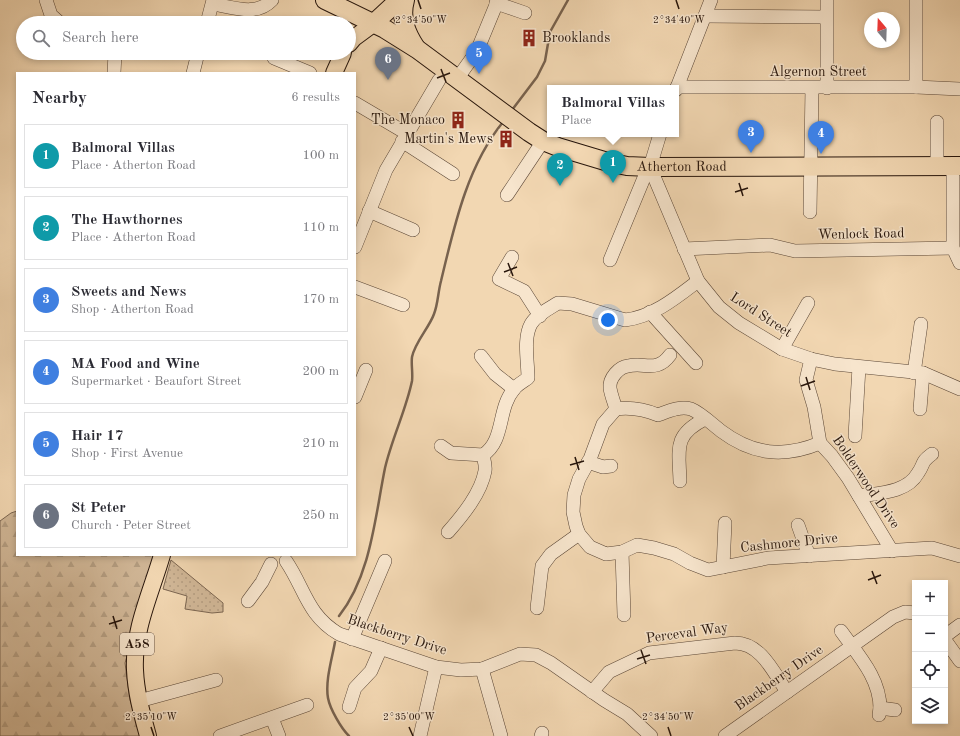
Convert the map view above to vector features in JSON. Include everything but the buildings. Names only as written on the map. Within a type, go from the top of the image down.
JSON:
[{"type":"highway","name":"Atherton Road","points":[[325,0],[373,24],[417,49],[544,141],[558,147],[608,162],[650,167],[950,166]]},
{"type":"highway","points":[[373,24],[399,0]]},
{"type":"highway","points":[[405,0],[403,14],[404,25],[417,49]]},
{"type":"main road","points":[[356,37],[373,24]]},
{"type":"main road","points":[[334,72],[340,60]]},
{"type":"main road","name":"A58","points":[[148,736],[139,701],[135,670],[137,643],[142,616],[162,556]]},
{"type":"street","points":[[46,0],[52,16]]},
{"type":"street","points":[[209,16],[213,2],[251,10],[264,8],[272,0]]},
{"type":"street","points":[[679,85],[711,0]]},
{"type":"street","points":[[827,0],[827,88]]},
{"type":"street","points":[[916,0],[916,87]]},
{"type":"street","points":[[457,79],[477,51],[497,2],[525,13]]},
{"type":"street","points":[[705,16],[826,18]]},
{"type":"street","points":[[114,72],[115,60]]},
{"type":"street","points":[[193,72],[196,60]]},
{"type":"street","points":[[279,60],[308,72]]},
{"type":"street","points":[[356,244],[386,170],[404,137],[439,80]]},
{"type":"street","name":"Algernon Street","points":[[679,89],[916,87],[960,89]]},
{"type":"street","points":[[810,212],[812,88]]},
{"type":"street","points":[[356,104],[404,137],[453,174]]},
{"type":"street","points":[[937,122],[950,166],[953,248],[960,263]]},
{"type":"street","points":[[610,260],[646,173],[650,167],[659,137]]},
{"type":"street","points":[[507,195],[544,141]]},
{"type":"street","name":"Lord Street","points":[[650,167],[698,280],[719,307],[758,335],[782,349],[811,359],[859,367],[919,373],[960,389]]},
{"type":"street","points":[[369,211],[413,230]]},
{"type":"street","name":"Wenlock Road","points":[[684,249],[770,245],[795,251],[953,248]]},
{"type":"street","points":[[512,257],[499,279],[524,291],[540,316]]},
{"type":"street","points":[[441,446],[450,453],[483,455],[491,450],[496,440],[504,408],[514,389],[528,378],[528,339],[531,324],[558,303],[584,308],[625,320],[634,319],[670,302],[698,280]]},
{"type":"street","points":[[356,287],[403,305]]},
{"type":"street","points":[[782,349],[808,303]]},
{"type":"street","points":[[650,312],[696,363]]},
{"type":"street","points":[[920,408],[919,373],[921,324]]},
{"type":"street","points":[[670,355],[665,362],[647,367],[628,366],[614,373],[609,386],[616,409],[629,407],[645,410],[658,415],[678,408],[692,410],[730,438],[758,450],[779,454],[803,450],[820,444]]},
{"type":"street","points":[[481,356],[495,374],[514,389]]},
{"type":"street","name":"Bolderwood Drive","points":[[811,359],[806,380],[814,407],[820,444],[832,456],[859,496],[892,551]]},
{"type":"street","points":[[855,436],[859,367]]},
{"type":"street","points":[[356,394],[365,370]]},
{"type":"street","name":"Cashmore Drive","points":[[616,409],[603,424],[588,462],[579,479],[574,495],[573,512],[579,534],[590,548],[606,554],[622,552],[637,545],[654,548],[674,554],[690,563],[708,570],[768,558],[932,548],[960,556]]},
{"type":"street","points":[[680,481],[678,445],[690,427],[705,419]]},
{"type":"street","points":[[859,496],[889,492],[907,484],[918,474],[922,462],[932,454]]},
{"type":"street","points":[[448,532],[468,508],[479,486],[486,469],[483,455]]},
{"type":"street","points":[[588,462],[603,467],[611,466]]},
{"type":"street","points":[[723,567],[725,523]]},
{"type":"street","points":[[798,525],[809,556]]},
{"type":"street","points":[[537,608],[542,566],[551,554],[579,534]]},
{"type":"street","points":[[622,552],[624,615]]},
{"type":"street","points":[[248,601],[262,582],[266,558],[277,566],[288,558]]},
{"type":"street","name":"Blackberry Drive","points":[[288,558],[315,614],[329,628],[352,638],[436,667],[461,670],[482,669],[520,654],[531,654],[546,660],[627,714],[649,736]]},
{"type":"street","points":[[352,638],[385,561]]},
{"type":"street","name":"Blackberry Drive","points":[[724,736],[898,614],[912,613]]},
{"type":"street","points":[[948,634],[960,625]]},
{"type":"street","points":[[841,631],[873,678],[878,692],[880,712],[895,710]]},
{"type":"street","name":"Perceval Way","points":[[592,692],[609,672],[649,653],[735,643],[753,643],[787,692]]},
{"type":"street","points":[[948,644],[960,661]]},
{"type":"street","points":[[349,707],[355,688],[371,671],[381,648]]},
{"type":"street","points":[[420,736],[436,667]]},
{"type":"street","points":[[482,669],[501,736]]},
{"type":"street","points":[[139,701],[216,680]]},
{"type":"street","points":[[220,736],[307,705]]},
{"type":"street","points":[[272,718],[279,736]]},
{"type":"green space","points":[[16,511],[16,556],[155,556],[125,663],[130,700],[141,736],[0,736],[0,521]]},
{"type":"green space","points":[[171,560],[223,603],[223,612],[212,613],[185,609],[187,596],[163,589]]},
{"type":"waterway","points":[[512,110],[537,77],[545,61],[550,32],[568,0]]},
{"type":"waterway","points":[[339,616],[350,600],[365,564],[385,468],[412,381],[412,357],[416,346],[432,319],[435,310],[451,240],[463,198],[480,158],[503,122]]},
{"type":"waterway","points":[[335,642],[328,677],[328,698],[336,718],[349,736]]},
{"type":"place","name":"Brooklands","points":[[529,38]]},
{"type":"place","name":"Hair 17","points":[[479,74]]},
{"type":"place","name":"St Peter","points":[[388,80]]},
{"type":"place","name":"The Monaco","points":[[458,120]]},
{"type":"place","name":"Martin's Mews","points":[[506,139]]},
{"type":"place","name":"Sweets and News","points":[[751,153]]},
{"type":"place","name":"MA Food and Wine","points":[[821,154]]},
{"type":"place","name":"Balmoral Villas","points":[[613,183]]},
{"type":"place","name":"The Hawthornes","points":[[560,186]]}]
